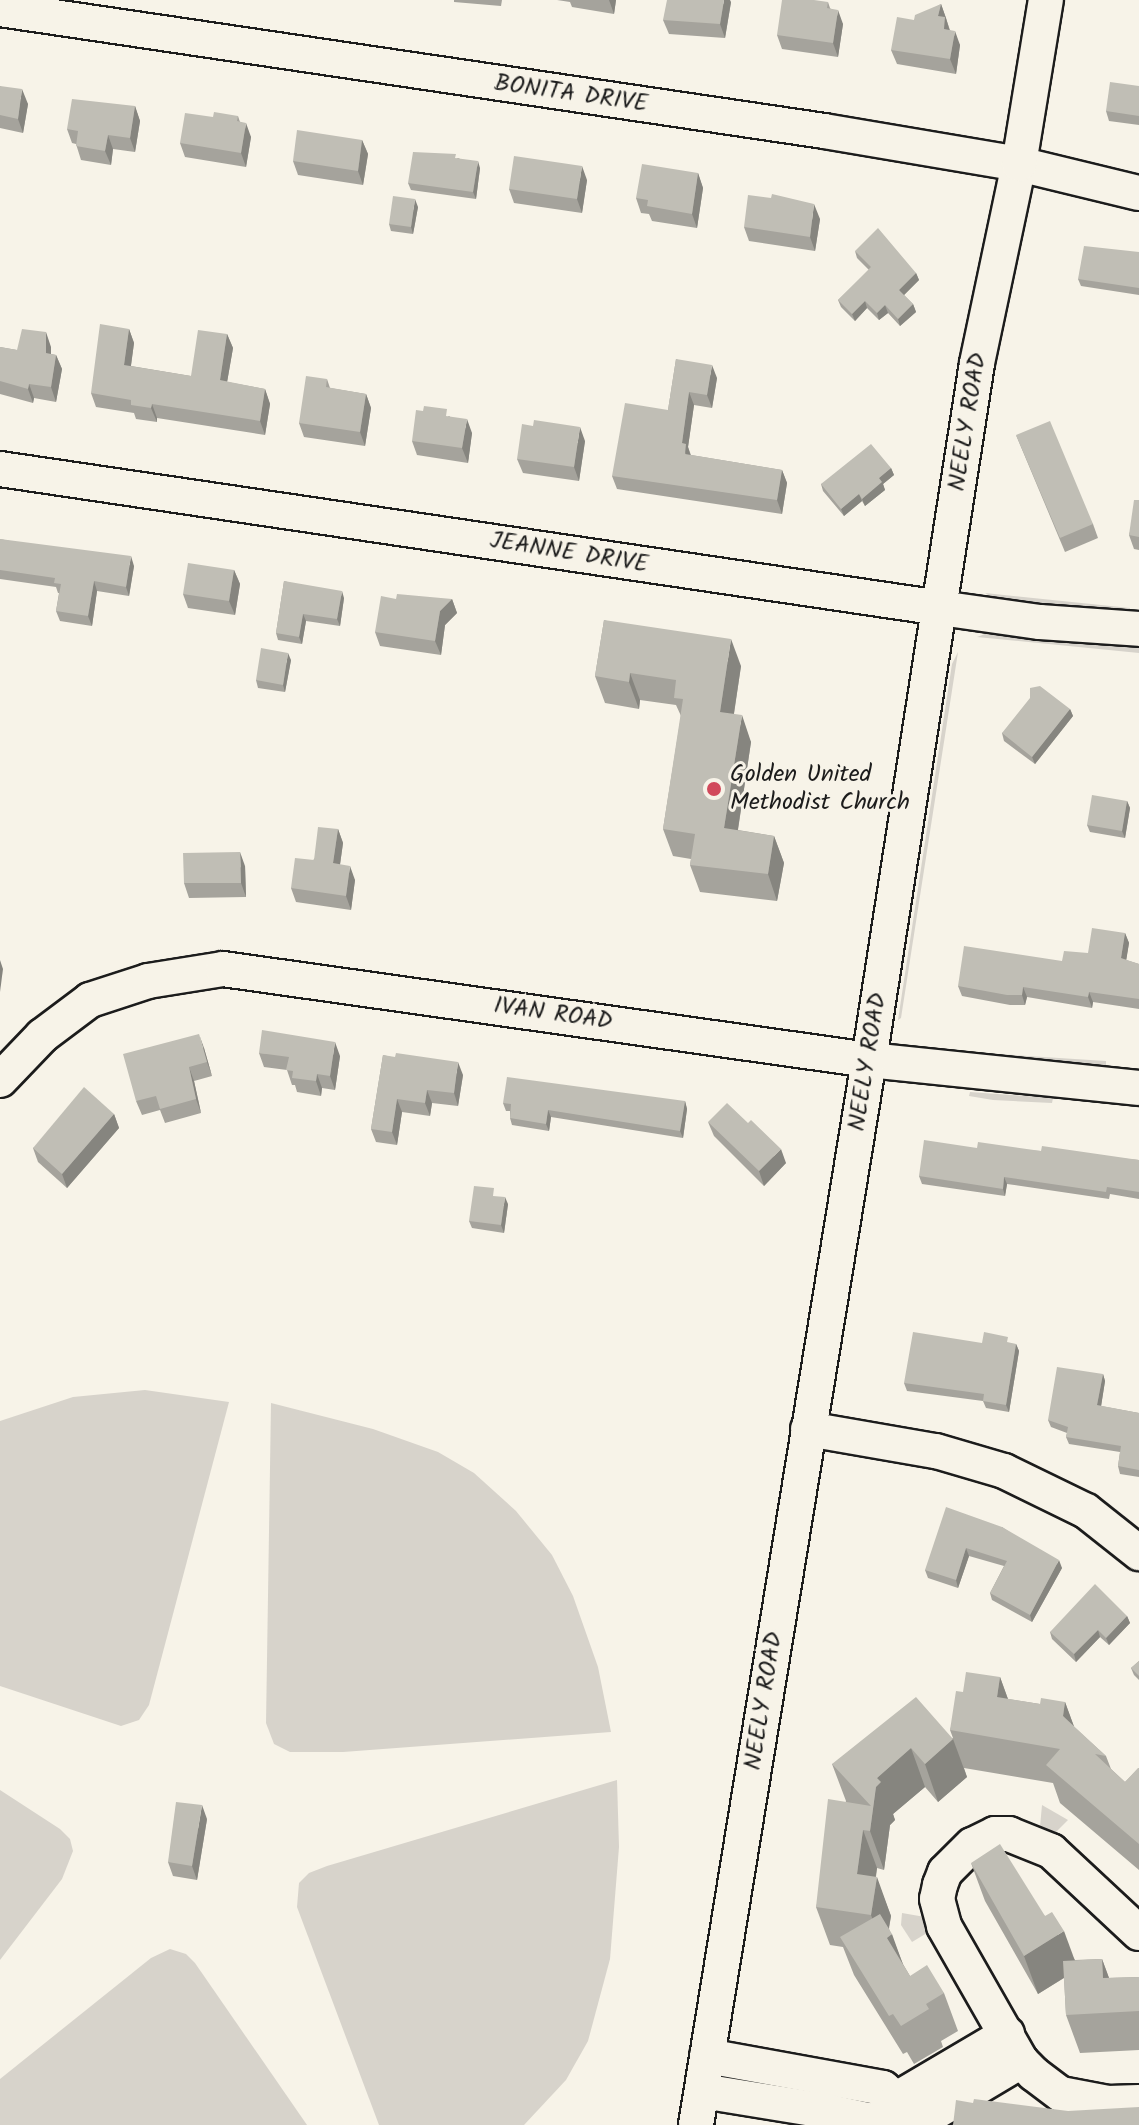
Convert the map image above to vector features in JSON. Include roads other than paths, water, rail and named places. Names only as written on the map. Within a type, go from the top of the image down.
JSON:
[{"type":"street","name":"NEELY ROAD","points":[[696,2125],[869,1060],[977,363],[1019,164],[1046,0]]},
{"type":"street","name":"BONITA DRIVE","points":[[0,9],[767,122],[1019,164],[1139,193]]},
{"type":"street","name":"JEANNE DRIVE","points":[[0,469],[940,608],[1040,622],[1139,629]]},
{"type":"street","name":"IVAN ROAD","points":[[0,1080],[42,1036],[90,1000],[148,981],[223,969],[869,1060],[1139,1088]]},
{"type":"street","points":[[808,1429],[936,1451],[995,1468],[1086,1511],[1139,1553]]},
{"type":"street","points":[[1139,1933],[1041,1845],[1009,1834],[995,1834],[972,1845],[945,1872],[937,1899],[944,1926],[1014,2047],[1061,2094],[1108,2103],[1139,2102]]},
{"type":"street","points":[[702,2091],[899,2120],[1014,2047]]},
{"type":"street","points":[[707,2056],[883,2088],[899,2120]]},
{"type":"street","points":[[826,2111],[832,2077]]},
{"type":"place","name":"Golden United Methodist Church","points":[[714,789]]}]
